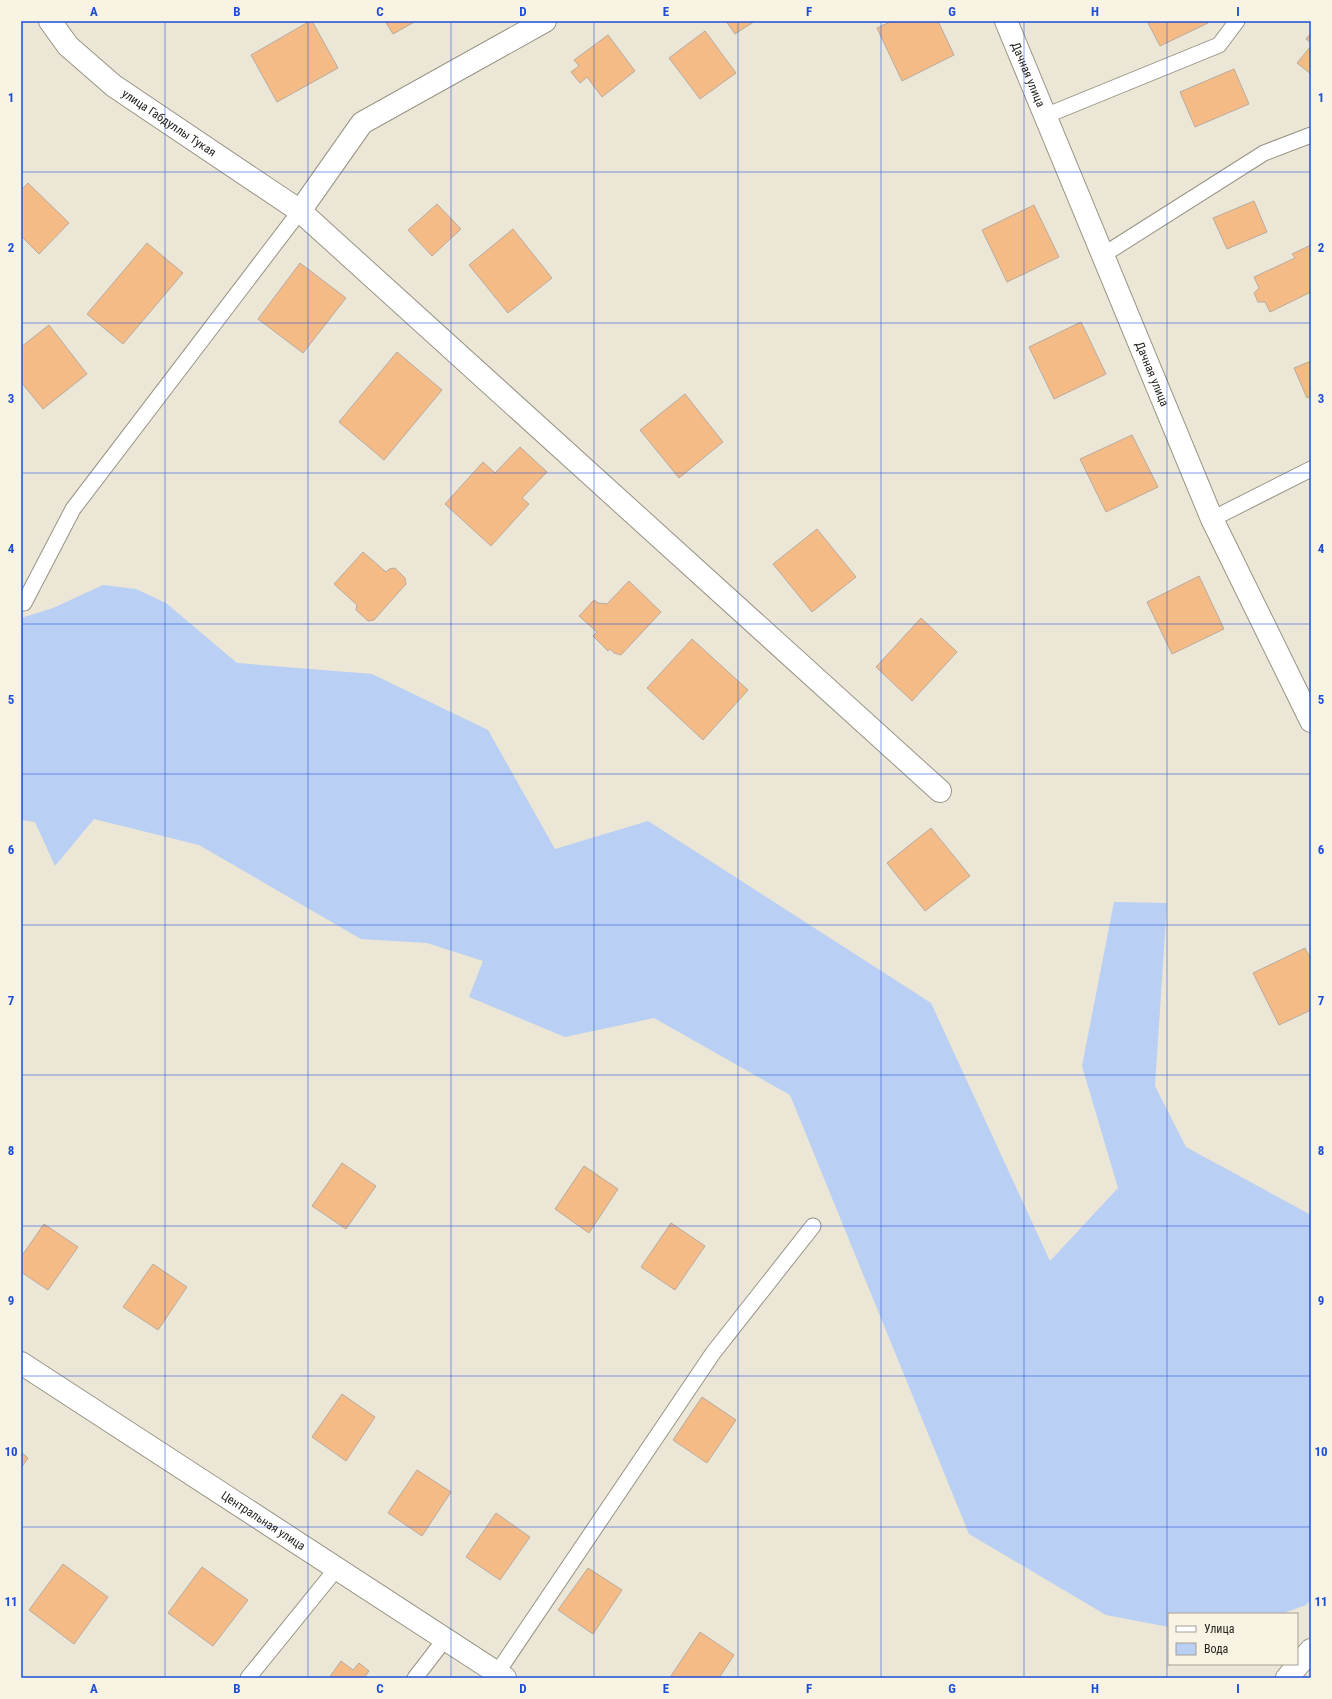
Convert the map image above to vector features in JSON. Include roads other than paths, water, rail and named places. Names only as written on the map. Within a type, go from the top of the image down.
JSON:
[{"type":"street","name":"улица Габдуллы Тукая","points":[[50,21],[68,46],[114,86],[300,211],[940,791]]},
{"type":"street","points":[[300,211],[362,123],[545,21]]},
{"type":"street","name":"Дачная улица","points":[[1006,21],[1212,519],[1311,721]]},
{"type":"street","name":"Центральная улица","points":[[21,1363],[501,1675]]},
{"type":"street","points":[[1298,1665],[1311,1650]]},
{"type":"street","points":[[1286,1678],[1298,1665]]},
{"type":"lane","points":[[1045,116],[1219,45],[1237,21]]},
{"type":"lane","points":[[1103,255],[1264,154],[1311,135]]},
{"type":"lane","points":[[24,603],[73,509],[300,211]]},
{"type":"lane","points":[[1212,519],[1311,469]]},
{"type":"lane","points":[[501,1675],[713,1353],[813,1226]]},
{"type":"lane","points":[[248,1678],[337,1568]]},
{"type":"lane","points":[[415,1678],[445,1639]]},
{"type":"water","points":[[103,585],[136,589],[166,603],[237,663],[372,674],[488,730],[555,849],[648,821],[931,1003],[1050,1261],[1118,1188],[1082,1066],[1114,902],[1167,903],[1155,1086],[1186,1147],[1311,1215],[1311,1600],[1306,1605],[1284,1613],[1168,1613],[1168,1627],[1106,1615],[969,1534],[790,1095],[654,1018],[565,1037],[469,997],[483,961],[427,943],[361,939],[199,845],[94,819],[55,866],[35,822],[21,820],[21,618],[53,608]]}]
